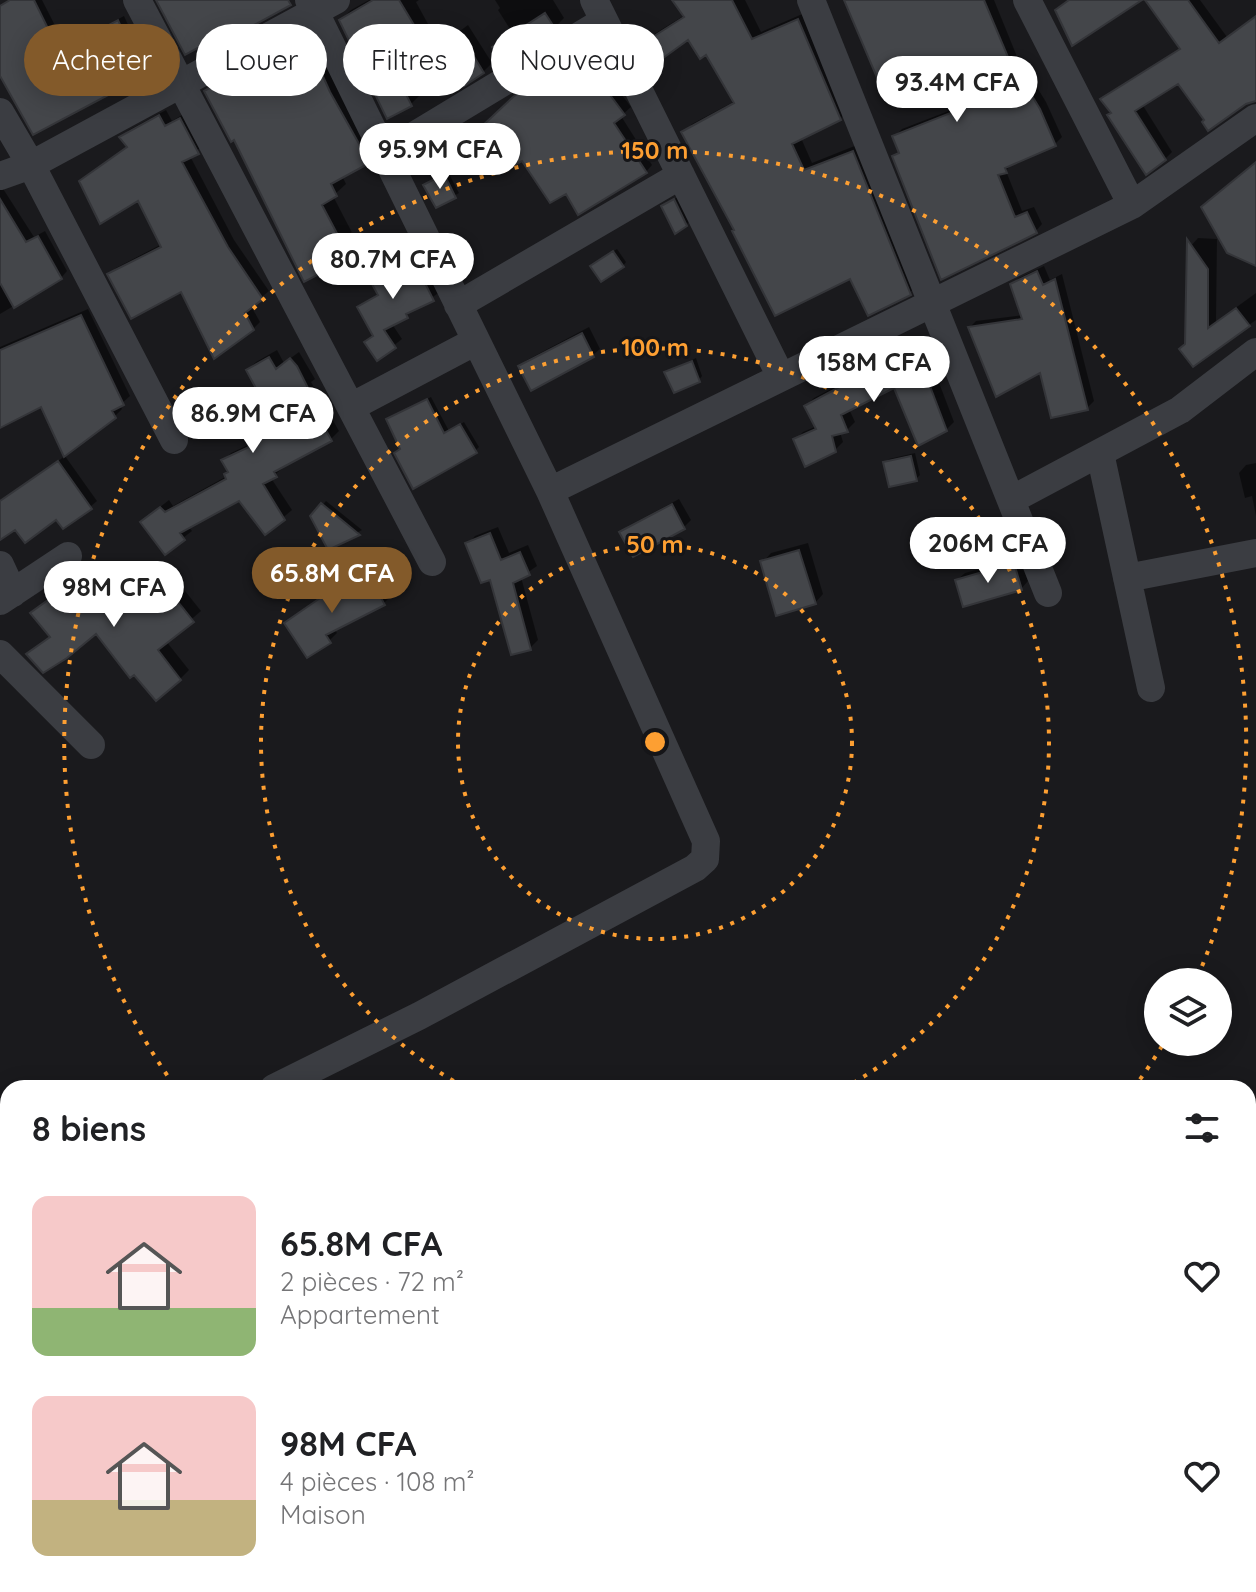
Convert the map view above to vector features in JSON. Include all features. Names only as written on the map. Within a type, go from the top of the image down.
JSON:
[{"type":"street","points":[[137,0],[432,562]]},
{"type":"street","points":[[811,0],[1048,593]]},
{"type":"street","points":[[1027,0],[1132,205]]},
{"type":"street","points":[[0,176],[31,165],[320,4],[384,154],[550,491],[706,841],[705,859],[695,868],[290,1080]]},
{"type":"street","points":[[384,154],[599,11],[781,377]]},
{"type":"street","points":[[0,112],[31,165],[174,440]]},
{"type":"street","points":[[550,491],[1132,205],[1256,118]]},
{"type":"street","points":[[458,305],[681,175]]},
{"type":"street","points":[[351,407],[476,341]]},
{"type":"street","points":[[1011,500],[1180,410],[1256,352]]},
{"type":"street","points":[[1100,453],[1151,688]]},
{"type":"street","points":[[1127,578],[1256,553]]},
{"type":"street","points":[[0,565],[6,597],[68,556]]},
{"type":"street","points":[[0,654],[91,745]]},
{"type":"building","points":[[10,0],[34,0],[46,24],[24,24],[24,96],[106,96],[33,135],[0,76],[0,6]]},
{"type":"building","points":[[156,0],[288,0],[291,5],[256,24],[196,24],[196,49],[185,55],[180,46],[180,24],[169,24]]},
{"type":"building","points":[[373,0],[399,0],[413,24],[343,24],[343,28],[339,20]]},
{"type":"building","points":[[672,0],[732,0],[752,39],[798,19],[841,120],[792,144],[804,170],[853,151],[911,295],[868,316],[850,279],[775,316],[734,230],[681,132],[734,103],[706,55],[700,59],[688,40],[664,57],[664,30],[684,17]]},
{"type":"building","points":[[844,0],[984,0],[1013,69],[1040,109],[1056,146],[1005,168],[1007,173],[998,175],[1015,217],[1027,212],[1037,233],[941,280],[892,156],[899,153],[892,136],[976,103],[962,62],[909,87],[901,70],[878,80]]},
{"type":"building","points":[[1069,0],[1142,0],[1072,46],[1055,10]]},
{"type":"building","points":[[1145,0],[1188,0],[1219,43],[1256,16],[1256,101],[1246,104],[1208,131],[1202,122],[1204,120],[1178,84],[1135,111],[1166,160],[1146,175],[1100,99],[1180,49]]},
{"type":"building","points":[[545,13],[552,24],[528,24]]},
{"type":"building","points":[[475,58],[484,73],[475,79]]},
{"type":"building","points":[[327,85],[367,158],[364,160],[366,165],[331,184],[337,196],[322,205],[350,258],[304,282],[234,140],[231,142],[207,96],[327,96]]},
{"type":"building","points":[[376,96],[407,96],[412,106],[387,119]]},
{"type":"building","points":[[611,96],[625,115],[614,123],[647,173],[578,215],[566,194],[550,203],[522,161],[501,172],[478,130],[513,97]]},
{"type":"building","points":[[159,115],[165,126],[180,118],[199,154],[182,162],[228,247],[263,299],[245,313],[254,330],[214,359],[181,292],[131,319],[107,274],[161,247],[138,201],[100,224],[79,181],[127,147],[119,137]]},
{"type":"building","points":[[1256,162],[1256,266],[1227,253],[1201,207]]},
{"type":"building","points":[[444,174],[456,198],[436,208],[423,185]]},
{"type":"building","points":[[0,199],[26,242],[38,236],[62,279],[14,308],[0,283]]},
{"type":"building","points":[[674,199],[687,226],[675,234],[661,206]]},
{"type":"building","points":[[1187,239],[1208,269],[1208,328],[1236,308],[1250,326],[1193,367],[1179,349],[1185,344]]},
{"type":"building","points":[[613,251],[624,267],[601,282],[590,266]]},
{"type":"building","points":[[410,253],[434,301],[406,314],[408,318],[384,330],[396,348],[377,361],[364,342],[373,336],[357,307],[378,295],[367,275]]},
{"type":"building","points":[[1037,271],[1043,285],[1055,279],[1088,410],[1051,418],[1040,373],[996,397],[968,327],[1022,319],[1010,284]]},
{"type":"building","points":[[81,315],[124,405],[112,411],[116,418],[64,457],[41,407],[0,428],[0,350]]},
{"type":"building","points":[[582,333],[594,357],[531,391],[518,366]]},
{"type":"building","points":[[914,344],[947,431],[918,446],[894,388],[841,415],[848,432],[832,436],[836,452],[805,467],[793,439],[816,429],[804,406],[882,364],[880,360]]},
{"type":"building","points":[[269,357],[276,369],[290,358],[297,366],[308,388],[304,390],[332,441],[274,472],[277,477],[263,484],[285,520],[265,535],[239,501],[180,533],[185,540],[165,555],[140,522],[160,507],[165,512],[226,479],[224,474],[228,472],[221,460],[249,447],[233,409],[254,398],[252,395],[258,392],[246,370]]},
{"type":"building","points":[[692,361],[700,382],[674,393],[664,372]]},
{"type":"building","points":[[427,399],[444,433],[460,424],[477,453],[413,489],[394,453],[400,449],[386,419]]},
{"type":"building","points":[[911,456],[917,481],[889,487],[883,462]]},
{"type":"building","points":[[58,461],[92,509],[63,529],[56,520],[25,543],[15,530],[0,540],[0,501]]},
{"type":"building","points":[[321,503],[360,535],[328,550],[310,516]]},
{"type":"building","points":[[672,504],[685,529],[633,557],[619,532]]},
{"type":"building","points":[[490,533],[501,560],[520,552],[530,575],[513,583],[531,650],[511,655],[490,580],[481,583],[465,543]]},
{"type":"building","points":[[799,550],[816,604],[776,616],[760,561]]},
{"type":"building","points":[[1014,563],[1022,590],[963,607],[955,580]]},
{"type":"building","points":[[156,574],[194,622],[158,650],[181,680],[156,701],[134,675],[130,678],[96,634],[43,673],[26,654],[50,637],[30,613],[80,577],[91,592],[103,583],[119,604]]},
{"type":"building","points":[[370,578],[385,605],[326,635],[331,643],[307,658],[284,623],[339,585],[342,592]]}]
